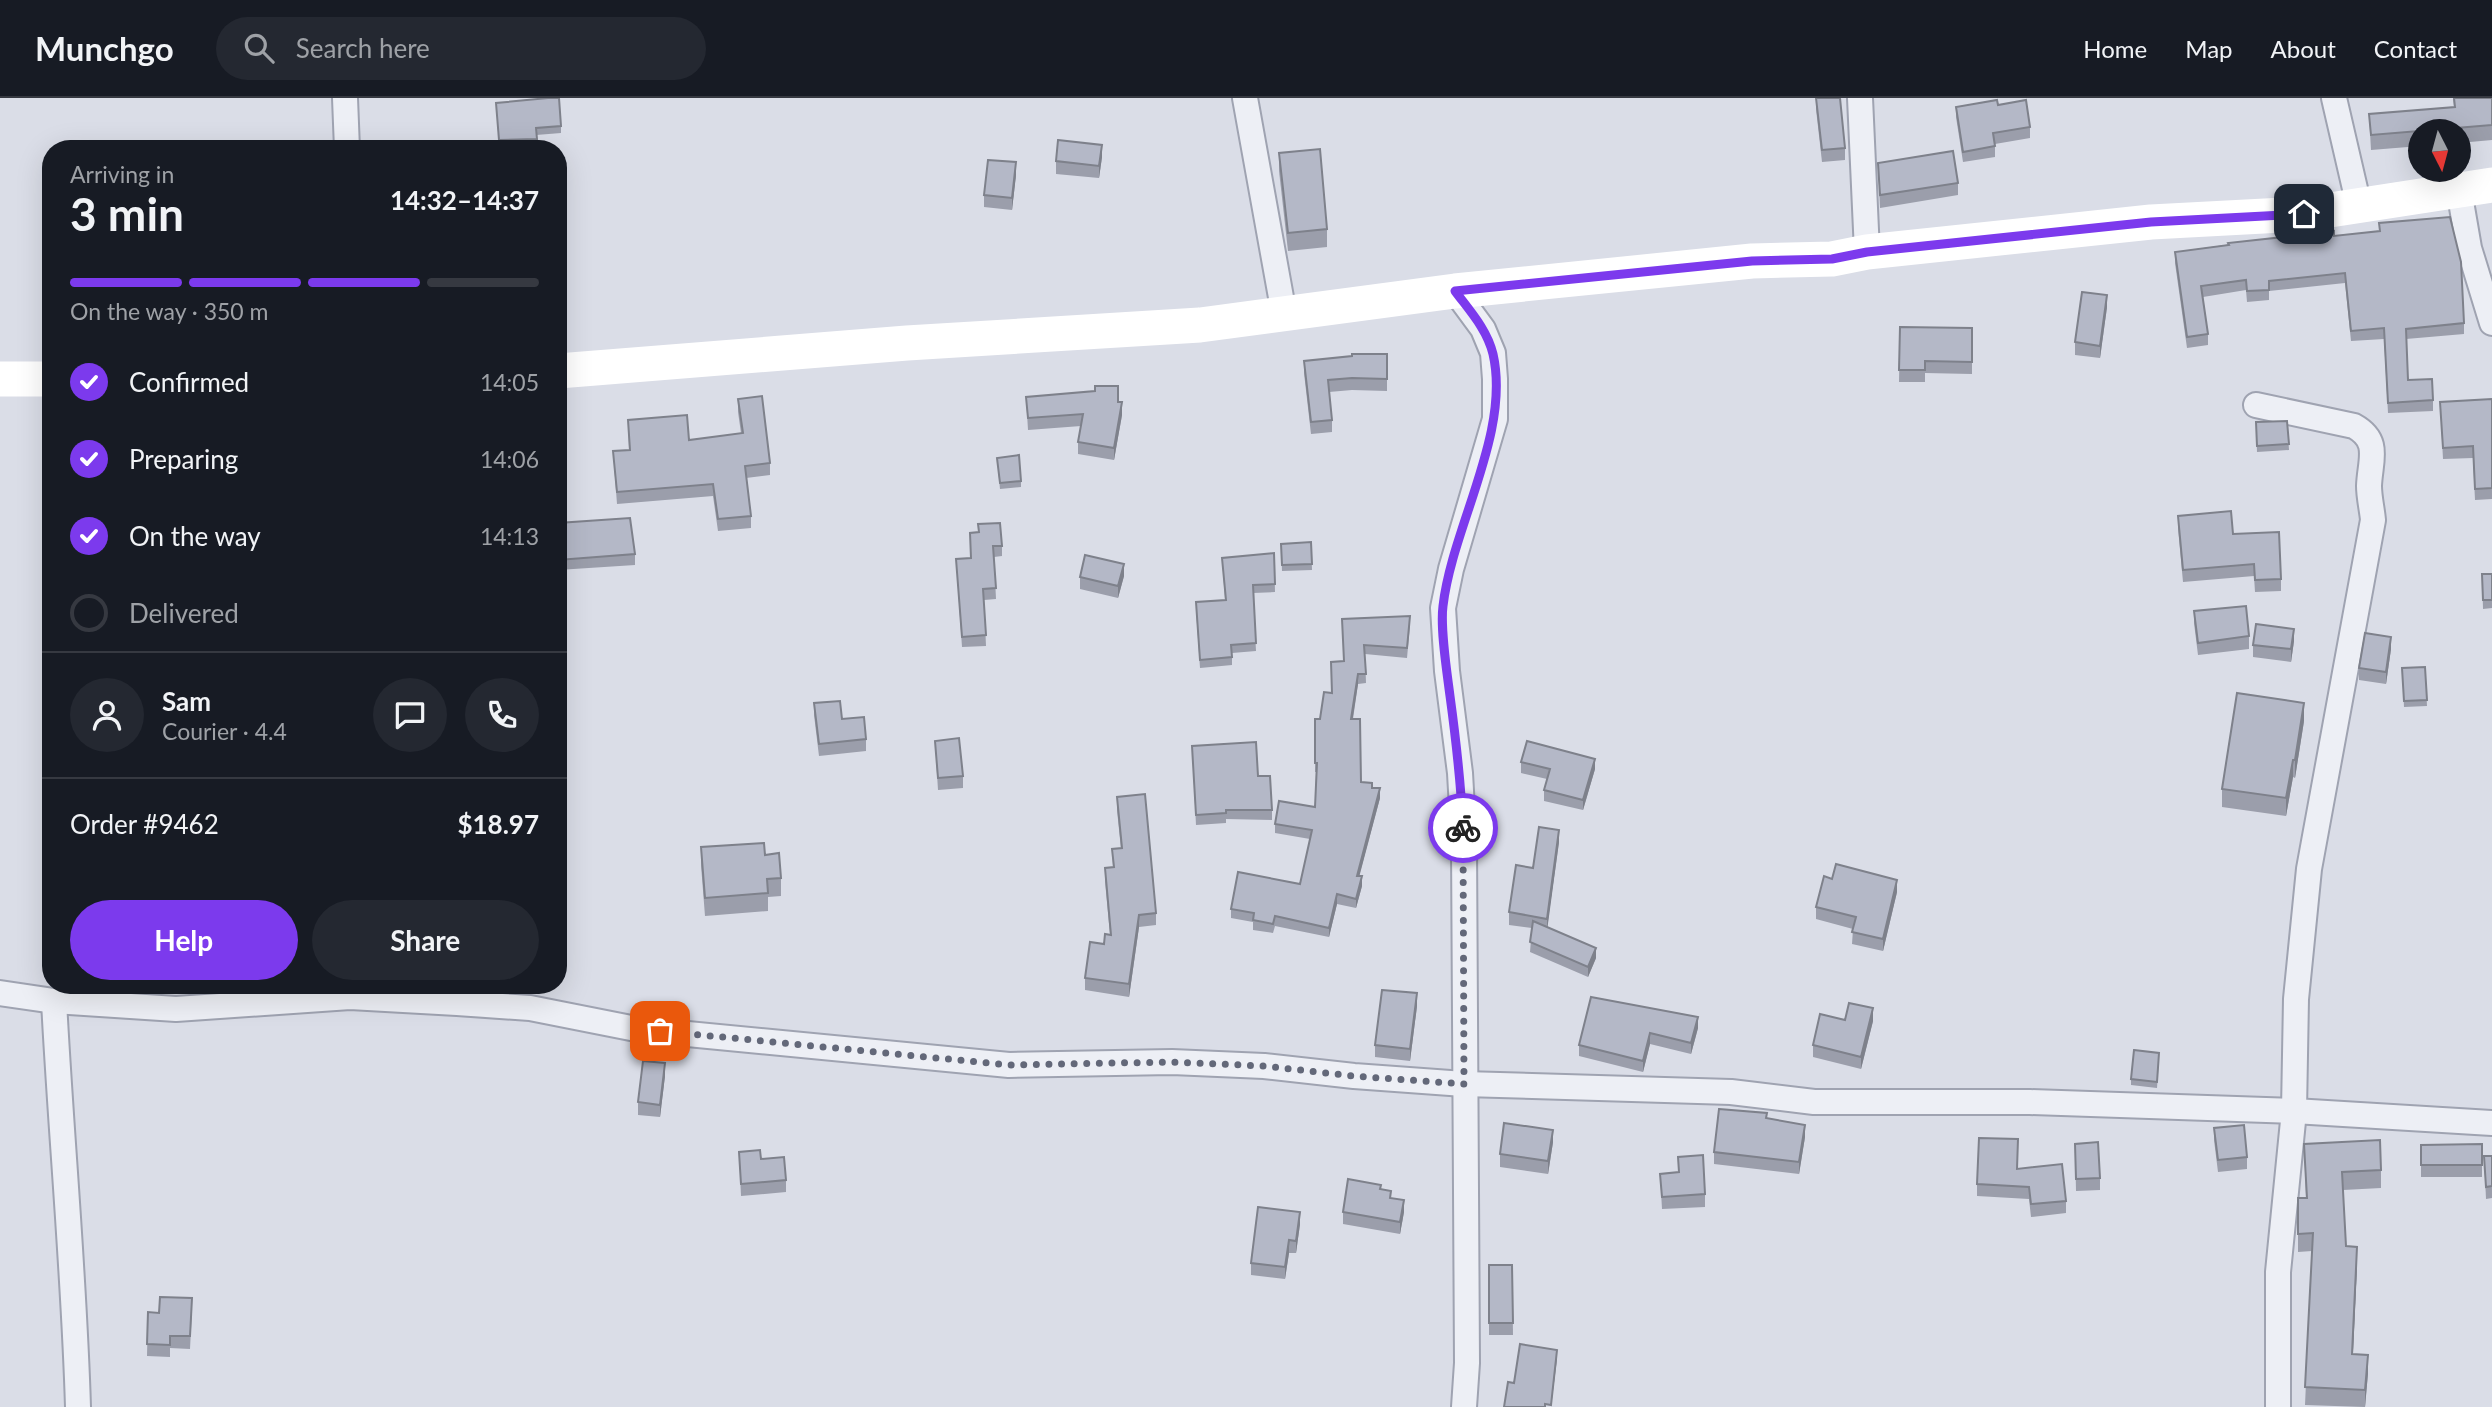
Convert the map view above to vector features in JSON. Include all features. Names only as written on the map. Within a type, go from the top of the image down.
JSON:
[{"type":"street","points":[[345,98],[347,140]]},
{"type":"street","points":[[1245,98],[1284,314]]},
{"type":"street","points":[[1860,98],[1867,252]]},
{"type":"street","points":[[2334,98],[2359,206]]},
{"type":"street","points":[[567,370],[907,343],[1200,325],[1455,291],[1752,261],[1832,259],[1867,252],[2151,222],[2304,214],[2476,187],[2469,248],[2492,323]]},
{"type":"street","points":[[1455,291],[1483,329],[1493,353],[1495,379],[1494,419],[1451,569],[1443,608],[1447,671],[1460,773],[1463,832],[1467,1322],[1464,1407]]},
{"type":"street","points":[[0,379],[42,379]]},
{"type":"street","points":[[2256,405],[2354,426],[2365,432],[2372,450],[2369,488],[2373,520],[2309,869],[2296,999],[2294,1111],[2278,1272],[2278,1407]]},
{"type":"street","points":[[0,993],[54,1001],[176,1009],[350,997],[530,1008],[636,1029],[1009,1065],[1172,1062],[1264,1066],[1464,1084],[1731,1092],[1814,1102],[2030,1102],[2294,1111],[2492,1123]]},
{"type":"street","points":[[54,1001],[71,1244],[78,1407]]},
{"type":"building","points":[[559,98],[561,126],[536,128],[537,139],[499,140],[496,103]]},
{"type":"building","points":[[1816,98],[1840,98],[1845,148],[1822,150]]},
{"type":"building","points":[[2454,98],[2492,98],[2492,125],[2471,127],[2471,119],[2408,119],[2408,132],[2371,135],[2369,114],[2455,107]]},
{"type":"building","points":[[1997,100],[1998,105],[2026,100],[2030,127],[1993,133],[1995,146],[1963,152],[1956,107]]},
{"type":"building","points":[[1058,140],[1102,145],[1099,166],[1056,161]]},
{"type":"building","points":[[1320,149],[1327,229],[1288,233],[1279,153]]},
{"type":"building","points":[[1953,151],[1958,183],[1880,195],[1878,163]]},
{"type":"building","points":[[988,160],[1016,162],[1012,198],[984,195]]},
{"type":"building","points":[[2450,217],[2461,262],[2464,323],[2406,329],[2408,380],[2432,379],[2433,400],[2388,403],[2384,328],[2351,331],[2345,273],[2269,281],[2269,290],[2247,291],[2246,280],[2201,286],[2208,334],[2187,337],[2175,252],[2283,237],[2282,227],[2311,224],[2312,234],[2334,231],[2334,236],[2380,231],[2379,223]]},
{"type":"building","points":[[2082,292],[2107,295],[2100,346],[2075,342]]},
{"type":"building","points":[[1900,327],[1972,328],[1972,362],[1925,361],[1925,370],[1899,370]]},
{"type":"building","points":[[1352,354],[1387,354],[1387,379],[1328,380],[1332,420],[1311,422],[1304,361]]},
{"type":"building","points":[[1095,386],[1118,386],[1118,402],[1122,402],[1114,448],[1078,442],[1083,414],[1028,418],[1026,397],[1095,391]]},
{"type":"building","points":[[762,396],[770,463],[745,466],[751,516],[718,519],[713,484],[617,492],[613,451],[630,450],[628,420],[687,415],[689,440],[743,433],[738,399]]},
{"type":"building","points":[[2492,399],[2492,488],[2475,489],[2473,446],[2443,448],[2440,402]]},
{"type":"building","points":[[2287,421],[2289,444],[2257,446],[2256,422]]},
{"type":"building","points":[[1019,455],[1021,481],[1000,483],[997,458]]},
{"type":"building","points":[[2231,511],[2233,534],[2279,532],[2281,579],[2255,580],[2254,564],[2183,570],[2178,516]]},
{"type":"building","points":[[630,518],[635,554],[567,559],[567,522]]},
{"type":"building","points":[[1000,523],[1002,546],[993,546],[996,588],[983,589],[986,635],[962,637],[956,559],[971,558],[970,533],[979,532],[978,524]]},
{"type":"building","points":[[1311,542],[1312,564],[1282,565],[1281,544]]},
{"type":"building","points":[[1274,553],[1275,584],[1253,585],[1256,643],[1231,645],[1232,657],[1200,660],[1196,602],[1226,600],[1222,558]]},
{"type":"building","points":[[1085,555],[1124,564],[1118,586],[1080,577]]},
{"type":"building","points":[[2482,574],[2492,574],[2492,600],[2483,600]]},
{"type":"building","points":[[2246,606],[2249,636],[2198,643],[2194,611]]},
{"type":"building","points":[[1410,616],[1407,648],[1364,645],[1366,674],[1358,674],[1351,719],[1360,719],[1361,782],[1372,783],[1372,788],[1380,788],[1357,876],[1362,876],[1356,899],[1337,894],[1329,928],[1275,916],[1273,924],[1253,920],[1254,913],[1231,909],[1238,872],[1300,884],[1312,830],[1275,824],[1279,801],[1315,807],[1315,719],[1320,719],[1324,692],[1332,693],[1331,662],[1344,661],[1342,619]]},
{"type":"building","points":[[2256,624],[2294,629],[2291,649],[2253,645]]},
{"type":"building","points":[[2365,633],[2391,637],[2386,672],[2359,668]]},
{"type":"building","points":[[2425,667],[2427,700],[2404,701],[2402,668]]},
{"type":"building","points":[[2237,693],[2304,703],[2286,798],[2222,789]]},
{"type":"building","points":[[840,701],[842,719],[864,717],[866,739],[819,744],[814,703]]},
{"type":"building","points":[[959,738],[963,776],[938,778],[935,741]]},
{"type":"building","points":[[1527,741],[1595,759],[1583,800],[1544,790],[1550,769],[1521,762]]},
{"type":"building","points":[[1256,742],[1258,776],[1270,776],[1272,810],[1226,810],[1226,813],[1196,815],[1192,746]]},
{"type":"building","points":[[1145,794],[1156,913],[1139,915],[1129,984],[1085,978],[1090,942],[1104,944],[1105,934],[1111,935],[1105,868],[1114,867],[1112,849],[1122,848],[1117,797]]},
{"type":"building","points":[[1539,827],[1559,830],[1547,919],[1509,912],[1516,865],[1533,868]]},
{"type":"building","points":[[764,843],[765,855],[779,853],[781,878],[767,879],[768,893],[705,898],[701,847]]},
{"type":"building","points":[[1836,864],[1897,880],[1883,939],[1852,932],[1856,917],[1816,907],[1824,876],[1832,879]]},
{"type":"building","points":[[1533,921],[1596,948],[1588,967],[1530,942]]},
{"type":"building","points":[[1382,990],[1417,993],[1410,1049],[1375,1045]]},
{"type":"building","points":[[1591,997],[1698,1017],[1691,1043],[1650,1033],[1643,1061],[1579,1045]]},
{"type":"building","points":[[1849,1003],[1873,1008],[1861,1057],[1813,1045],[1820,1014],[1845,1020]]},
{"type":"building","points":[[2134,1050],[2159,1053],[2157,1082],[2131,1079]]},
{"type":"building","points":[[643,1061],[665,1063],[660,1105],[638,1102]]},
{"type":"building","points":[[1719,1109],[1767,1113],[1766,1118],[1805,1125],[1799,1162],[1714,1152]]},
{"type":"building","points":[[1504,1123],[1553,1130],[1548,1161],[1500,1154]]},
{"type":"building","points":[[2244,1125],[2247,1157],[2218,1160],[2214,1128]]},
{"type":"building","points":[[1979,1138],[2018,1139],[2017,1169],[2062,1164],[2066,1201],[2031,1204],[2029,1187],[1977,1184]]},
{"type":"building","points":[[2380,1140],[2381,1170],[2342,1172],[2346,1246],[2357,1247],[2352,1354],[2368,1355],[2365,1390],[2305,1387],[2313,1233],[2298,1234],[2298,1198],[2307,1198],[2304,1144]]},
{"type":"building","points":[[2098,1142],[2100,1178],[2076,1179],[2075,1144]]},
{"type":"building","points":[[2482,1144],[2482,1165],[2421,1165],[2421,1145]]},
{"type":"building","points":[[760,1150],[761,1159],[784,1157],[786,1180],[741,1184],[739,1152]]},
{"type":"building","points":[[1703,1155],[1705,1194],[1662,1197],[1660,1174],[1679,1172],[1678,1157]]},
{"type":"building","points":[[2484,1156],[2492,1156],[2492,1186],[2486,1187]]},
{"type":"building","points":[[1348,1179],[1381,1185],[1380,1189],[1391,1191],[1390,1198],[1404,1200],[1400,1222],[1343,1212]]},
{"type":"building","points":[[1258,1207],[1300,1212],[1296,1241],[1289,1240],[1285,1267],[1251,1263]]},
{"type":"building","points":[[1489,1265],[1512,1265],[1513,1323],[1489,1323]]},
{"type":"building","points":[[160,1297],[192,1298],[190,1336],[170,1336],[170,1345],[147,1344],[148,1312],[159,1313]]},
{"type":"building","points":[[1520,1344],[1557,1350],[1551,1405],[1504,1407],[1508,1382],[1514,1383]]},
{"type":"way so far","points":[[660,1031],[1009,1065],[1172,1062],[1264,1066],[1464,1084],[1463,828]]},
{"type":"route","points":[[1463,828],[1443,608],[1451,569],[1494,419],[1495,379],[1493,353],[1483,329],[1455,291],[1752,261],[1832,259],[1867,252],[2151,222],[2304,214]]}]
